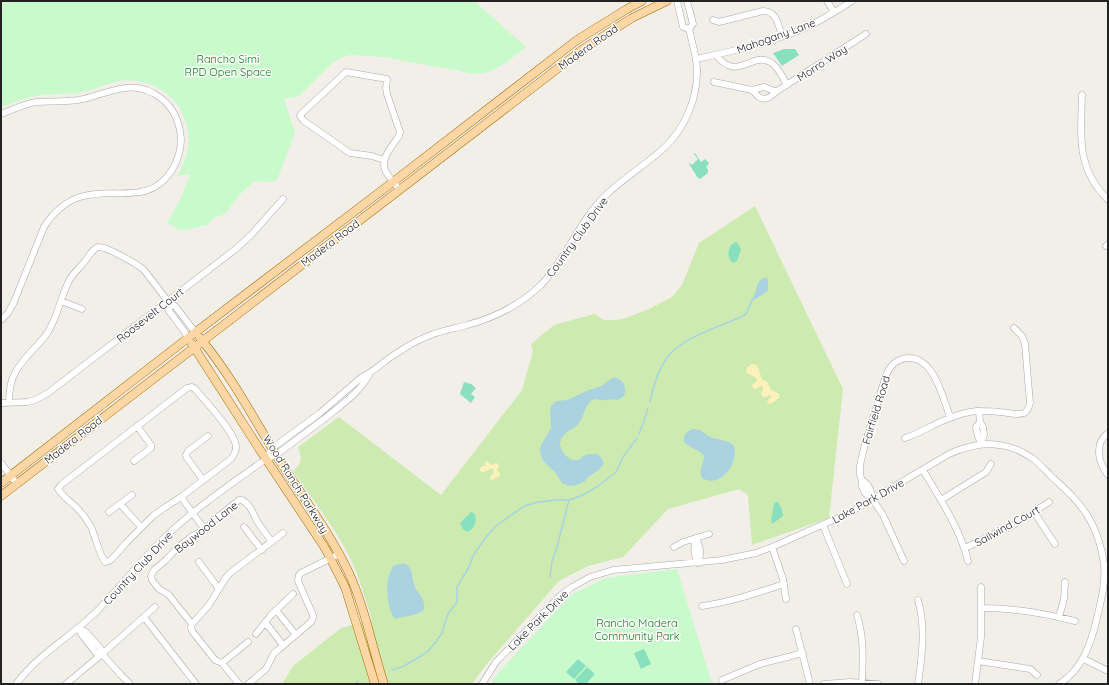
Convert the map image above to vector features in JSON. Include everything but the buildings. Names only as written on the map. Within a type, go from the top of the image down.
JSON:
[{"type":"main road","name":"Madera Road","points":[[1,483],[195,332],[394,182],[577,40],[642,1]]},
{"type":"main road","name":"Madera Road","points":[[1,496],[583,49],[632,18],[667,1]]},
{"type":"main road","name":"Wood Ranch Parkway","points":[[195,332],[209,349],[242,399],[339,554],[357,593],[384,684]]},
{"type":"main road","name":"Wood Ranch Parkway","points":[[188,338],[331,559],[345,587],[375,684]]},
{"type":"street","points":[[677,1],[683,27],[689,29],[693,24],[687,1]]},
{"type":"street","points":[[828,1],[834,12]]},
{"type":"street","name":"Mahogany Lane","points":[[696,59],[741,50],[809,26],[852,1]]},
{"type":"street","points":[[713,20],[719,22],[768,11],[775,16],[782,36]]},
{"type":"street","name":"Country Club Drive","points":[[16,684],[42,656],[78,628],[108,601],[164,538],[209,500],[274,452],[340,407],[367,380],[370,373],[397,353],[428,336],[466,326],[492,316],[518,302],[540,285],[559,263],[596,205],[617,185],[664,148],[680,130],[691,105],[695,91],[697,74],[696,59],[689,29]]},
{"type":"street","name":"Morro Way","points":[[752,90],[759,97],[764,99],[769,98],[777,91],[866,34]]},
{"type":"street","points":[[716,55],[724,64],[731,66],[741,67],[756,60],[768,61],[776,68],[787,85]]},
{"type":"street","points":[[384,160],[372,156],[350,154],[304,121],[300,116],[346,72],[387,79],[387,94],[400,132],[384,160],[384,164],[386,172],[400,190]]},
{"type":"street","name":"Morro Way","points":[[714,82],[752,90],[764,87],[777,91]]},
{"type":"street","points":[[1,114],[35,102],[78,100],[115,89],[139,88],[154,94],[168,105],[177,119],[180,128],[181,149],[175,165],[166,178],[154,187],[134,193],[82,196],[65,204],[57,210],[50,217],[44,227],[14,302],[8,313],[1,320]]},
{"type":"street","points":[[1082,95],[1082,154],[1086,168],[1093,182],[1108,200]]},
{"type":"street","name":"Roosevelt Court","points":[[1,403],[28,402],[48,393],[169,303],[244,242],[283,199]]},
{"type":"street","name":"Wood Ranch Parkway","points":[[61,301],[71,278],[88,258],[91,252],[97,248],[103,247],[144,270],[169,303],[175,306],[195,332]]},
{"type":"street","points":[[9,402],[10,386],[16,372],[20,365],[47,333],[61,301],[82,309]]},
{"type":"street","name":"Wood Ranch Parkway","points":[[169,303],[169,311],[184,330],[188,338]]},
{"type":"street","points":[[905,438],[916,435],[950,418],[965,413],[979,411],[1018,414],[1026,412],[1030,403],[1026,344],[1022,336],[1014,328]]},
{"type":"street","name":"Fairfield Road","points":[[904,561],[883,515],[873,500],[871,489],[867,483],[862,480],[860,475],[860,465],[865,444],[886,375],[892,365],[900,360],[909,358],[918,359],[926,364],[936,380],[950,418]]},
{"type":"street","points":[[192,387],[227,428],[233,438],[236,448],[231,458],[181,497],[164,508],[141,527],[109,561],[105,562],[102,559],[96,539],[84,516],[61,494],[58,489],[62,484],[137,426],[187,388],[192,387]]},
{"type":"street","points":[[979,411],[980,422],[976,427],[981,444]]},
{"type":"street","points":[[134,461],[151,448],[151,445],[137,426]]},
{"type":"street","points":[[1108,433],[1102,438],[1099,450],[1101,464],[1108,475]]},
{"type":"street","points":[[203,480],[186,455],[188,451],[208,436]]},
{"type":"street","name":"Lake Park Drive","points":[[482,684],[496,662],[561,595],[581,582],[601,573],[613,570],[698,563],[756,553],[849,513],[949,454],[960,449],[981,444],[1000,445],[1015,449],[1032,458],[1040,465],[1072,495],[1081,507],[1093,528],[1101,550],[1104,563],[1103,591],[1094,632],[1084,659],[1060,684]]},
{"type":"street","points":[[1,463],[17,484]]},
{"type":"street","points":[[941,500],[986,472],[991,464]]},
{"type":"street","points":[[923,470],[952,520],[965,548],[968,561]]},
{"type":"street","points":[[109,512],[132,495]]},
{"type":"street","points":[[181,497],[205,530]]},
{"type":"street","name":"Baywood Lane","points":[[192,624],[168,594],[159,589],[152,580],[151,573],[192,536],[205,530],[214,520],[239,500],[245,501],[254,512],[257,522],[272,542]]},
{"type":"street","name":"Sailwind Court","points":[[965,548],[1010,527],[1049,502]]},
{"type":"street","points":[[120,504],[141,527]]},
{"type":"street","points":[[1034,512],[1055,544]]},
{"type":"street","points":[[823,525],[847,584]]},
{"type":"street","points":[[244,527],[262,550]]},
{"type":"street","points":[[239,684],[222,663],[216,660],[192,631],[191,627],[209,605],[230,573],[284,533]]},
{"type":"street","points":[[674,546],[709,534]]},
{"type":"street","points":[[696,538],[701,556],[698,563]]},
{"type":"street","points":[[772,547],[783,579],[786,599]]},
{"type":"street","points":[[1101,550],[1108,548]]},
{"type":"street","points":[[248,684],[266,669],[274,653],[311,622],[313,618],[298,581],[300,573],[339,554]]},
{"type":"street","points":[[199,562],[219,588]]},
{"type":"street","points":[[1058,617],[1064,600],[1065,582]]},
{"type":"street","points":[[702,606],[735,600],[784,584]]},
{"type":"street","points":[[975,684],[982,636],[981,587]]},
{"type":"street","points":[[256,634],[276,610],[293,594]]},
{"type":"street","points":[[918,600],[921,610],[923,641],[918,684]]},
{"type":"street","points":[[1101,605],[1108,606]]},
{"type":"street","points":[[66,684],[155,607]]},
{"type":"street","points":[[982,608],[1020,610],[1075,621]]},
{"type":"street","points":[[276,610],[296,635]]},
{"type":"street","points":[[857,615],[863,641],[862,682]]},
{"type":"street","points":[[144,617],[196,684]]},
{"type":"street","points":[[265,622],[283,645]]},
{"type":"street","points":[[78,628],[96,653],[102,654],[130,684]]},
{"type":"street","points":[[796,629],[810,684]]},
{"type":"street","points":[[222,663],[248,642]]},
{"type":"street","points":[[722,680],[760,664],[803,653]]},
{"type":"street","points":[[1084,659],[1108,671]]},
{"type":"street","points":[[978,661],[1030,669],[1037,675]]},
{"type":"street","points":[[824,684],[838,682],[878,684]]},
{"type":"green space","name":"Rancho Simi RPD Open Space","points":[[1,1],[474,1],[526,47],[496,69],[480,74],[383,57],[350,55],[333,62],[299,96],[284,98],[295,133],[277,180],[270,182],[255,181],[242,192],[223,215],[213,218],[208,225],[183,230],[177,229],[168,223],[166,224],[179,202],[190,174],[177,176],[187,155],[188,132],[184,117],[174,100],[158,88],[140,81],[130,80],[115,82],[82,92],[32,97],[1,107]]},
{"type":"green space","points":[[784,49],[795,49],[799,55],[782,66],[773,53]]},
{"type":"green space","points":[[695,153],[701,162],[705,159],[709,163],[706,167],[708,173],[700,179],[689,164],[690,163],[692,165],[698,159],[694,154]]},
{"type":"green space","points":[[755,206],[843,389],[829,518],[752,545],[748,495],[739,489],[668,509],[623,557],[588,566],[559,581],[485,666],[472,684],[282,684],[293,666],[341,628],[372,620],[359,579],[349,556],[330,523],[293,471],[300,463],[298,447],[339,417],[441,495],[522,390],[533,351],[531,344],[554,325],[594,314],[604,320],[626,318],[649,309],[672,297],[682,285],[699,243]]},
{"type":"green space","points":[[736,242],[741,250],[737,261],[733,263],[729,256],[729,251],[730,246]]},
{"type":"green space","points":[[464,382],[471,384],[476,388],[471,394],[475,397],[471,403],[460,394]]},
{"type":"green space","points":[[778,502],[782,510],[783,516],[772,524],[771,520],[774,504]]},
{"type":"green space","points":[[471,512],[474,513],[476,521],[474,527],[467,532],[462,528],[460,523]]},
{"type":"green space","name":"Rancho Madera Community Park","points":[[677,569],[712,684],[491,684],[498,673],[571,595],[605,578]]},
{"type":"green space","points":[[644,649],[651,664],[641,669],[634,653]]},
{"type":"green space","points":[[578,659],[586,666],[574,679],[566,672]]},
{"type":"green space","points":[[587,667],[595,674],[586,684],[579,684],[575,680]]},
{"type":"sand","points":[[751,364],[757,365],[762,379],[768,383],[770,389],[779,394],[779,398],[772,403],[769,404],[767,402],[772,396],[762,396],[761,393],[763,386],[755,389],[753,388],[752,385],[757,381],[755,377],[747,373],[746,370]]},
{"type":"sand","points":[[486,461],[492,465],[496,463],[498,464],[499,466],[497,470],[500,476],[491,480],[490,477],[494,473],[493,469],[481,472],[480,468],[486,466],[484,464]]},
{"type":"water","points":[[763,278],[767,278],[768,291],[752,301],[751,300],[755,294],[759,282]]},
{"type":"water","points":[[614,377],[624,384],[624,396],[618,400],[593,400],[587,406],[579,423],[561,438],[560,442],[563,452],[572,460],[579,460],[588,454],[597,454],[601,457],[604,463],[600,469],[588,477],[585,481],[577,485],[569,486],[562,483],[555,472],[542,459],[540,451],[541,445],[551,428],[551,406],[556,401],[568,400],[586,391],[601,386]]},
{"type":"water","points":[[692,429],[700,430],[710,437],[729,442],[734,446],[734,460],[727,473],[715,480],[709,481],[702,478],[701,470],[704,456],[684,442],[685,434]]},
{"type":"water","points":[[405,564],[410,568],[415,588],[424,602],[424,610],[414,615],[396,619],[389,607],[387,583],[393,566]]},
{"type":"waterway","points":[[650,402],[658,374],[666,359],[672,352],[690,339],[746,314],[752,300]]},
{"type":"waterway","points":[[639,434],[648,408]]},
{"type":"waterway","points":[[392,670],[404,666],[421,656],[435,643],[442,633],[448,614],[457,602],[457,587],[469,567],[474,554],[496,526],[524,506],[538,502],[569,500],[583,495],[598,486],[616,472],[623,457],[637,438]]},
{"type":"waterway","points":[[550,577],[552,561],[569,500]]},
{"type":"waterway","points":[[354,684],[358,681]]}]
